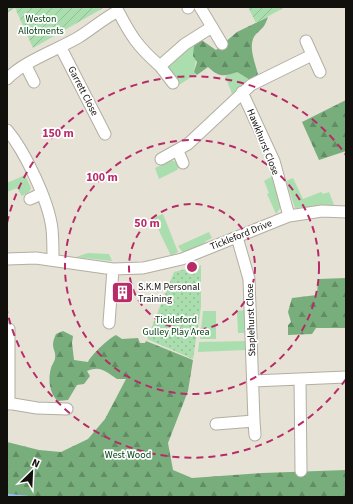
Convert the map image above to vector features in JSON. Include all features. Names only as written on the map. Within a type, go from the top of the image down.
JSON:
[{"type":"street","points":[[200,7],[222,44]]},
{"type":"street","points":[[7,79],[26,66],[81,36],[98,22],[118,11],[131,37],[139,47],[160,66],[173,83]]},
{"type":"street","points":[[160,66],[185,44],[212,27]]},
{"type":"street","points":[[306,41],[320,72]]},
{"type":"street","name":"Garrett Close","points":[[60,48],[105,134]]},
{"type":"street","points":[[161,159],[178,151],[188,144],[242,92],[260,79],[312,55]]},
{"type":"street","points":[[26,66],[34,82]]},
{"type":"street","name":"Hawkhurst Close","points":[[242,92],[274,161],[289,216]]},
{"type":"street","points":[[7,130],[22,151],[41,194],[52,228],[53,260]]},
{"type":"street","points":[[178,151],[183,162]]},
{"type":"street","points":[[30,199],[41,194]]},
{"type":"street","name":"Tickleford Drive","points":[[7,259],[36,258],[114,269],[143,268],[173,262],[289,216],[322,211],[346,212]]},
{"type":"street","name":"Staplehurst Close","points":[[237,237],[249,279],[255,435]]},
{"type":"street","points":[[109,323],[114,269]]},
{"type":"street","points":[[9,329],[8,404],[38,408],[66,409]]},
{"type":"street","points":[[253,381],[346,377]]},
{"type":"street","points":[[300,379],[301,471]]},
{"type":"street","points":[[216,424],[254,421]]},
{"type":"green space","name":"Weston Allotments","points":[[7,7],[105,7],[33,48],[15,8],[7,13]]},
{"type":"green space","points":[[248,7],[285,7],[256,23]]},
{"type":"green space","points":[[268,17],[264,27],[253,38],[252,53],[258,74],[250,80],[237,72],[228,75],[221,75],[215,73],[208,67],[197,75],[194,72],[197,62],[193,56],[194,46],[200,39],[216,50],[237,32]]},
{"type":"green space","points":[[199,40],[194,72],[196,74],[179,85],[167,70],[167,63]]},
{"type":"green space","points":[[237,72],[248,79],[232,94],[225,76]]},
{"type":"green space","points":[[346,100],[346,151],[319,160],[302,122]]},
{"type":"green space","points":[[171,160],[176,162],[179,167],[177,170],[159,179],[155,168]]},
{"type":"green space","points":[[25,175],[31,188],[29,192],[22,196],[17,188],[7,192],[7,183]]},
{"type":"green space","points":[[271,177],[273,178],[281,207],[276,214],[267,194],[269,193],[264,181]]},
{"type":"green space","points":[[293,178],[303,199],[321,192],[323,194],[329,192],[334,205],[295,208],[286,181]]},
{"type":"green space","points":[[163,214],[178,252],[171,256],[153,218]]},
{"type":"green space","points":[[209,232],[212,238],[206,241],[202,247],[183,253],[178,246]]},
{"type":"green space","points":[[88,253],[109,254],[112,261],[76,257]]},
{"type":"green space","name":"Tickleford Gulley Play Area","points":[[201,265],[201,307],[193,359],[147,339],[174,272]]},
{"type":"green space","points":[[346,278],[346,328],[316,328],[312,334],[288,335],[288,325],[291,322],[288,312],[292,298],[317,295],[318,279]]},
{"type":"green space","points":[[245,310],[245,333],[238,333],[237,311]]},
{"type":"green space","points":[[203,311],[216,311],[216,339],[200,339]]},
{"type":"green space","name":"West Wood","points":[[63,331],[73,336],[72,343],[74,360],[88,362],[100,347],[116,335],[122,339],[138,338],[140,343],[145,343],[146,341],[193,360],[188,391],[168,443],[173,470],[192,478],[262,473],[346,470],[346,497],[7,497],[7,442],[39,450],[61,452],[88,439],[105,419],[126,379],[117,379],[103,370],[92,369],[87,371],[90,376],[84,384],[77,385],[68,400],[58,401],[51,390],[50,376],[51,368],[55,359],[53,346],[54,339],[56,334]]},
{"type":"green space","points":[[246,341],[246,350],[198,352],[199,342]]},
{"type":"waterway","points":[[7,495],[28,497]]},
{"type":"place","name":"S.K.M Personal Training","points":[[122,293]]}]
